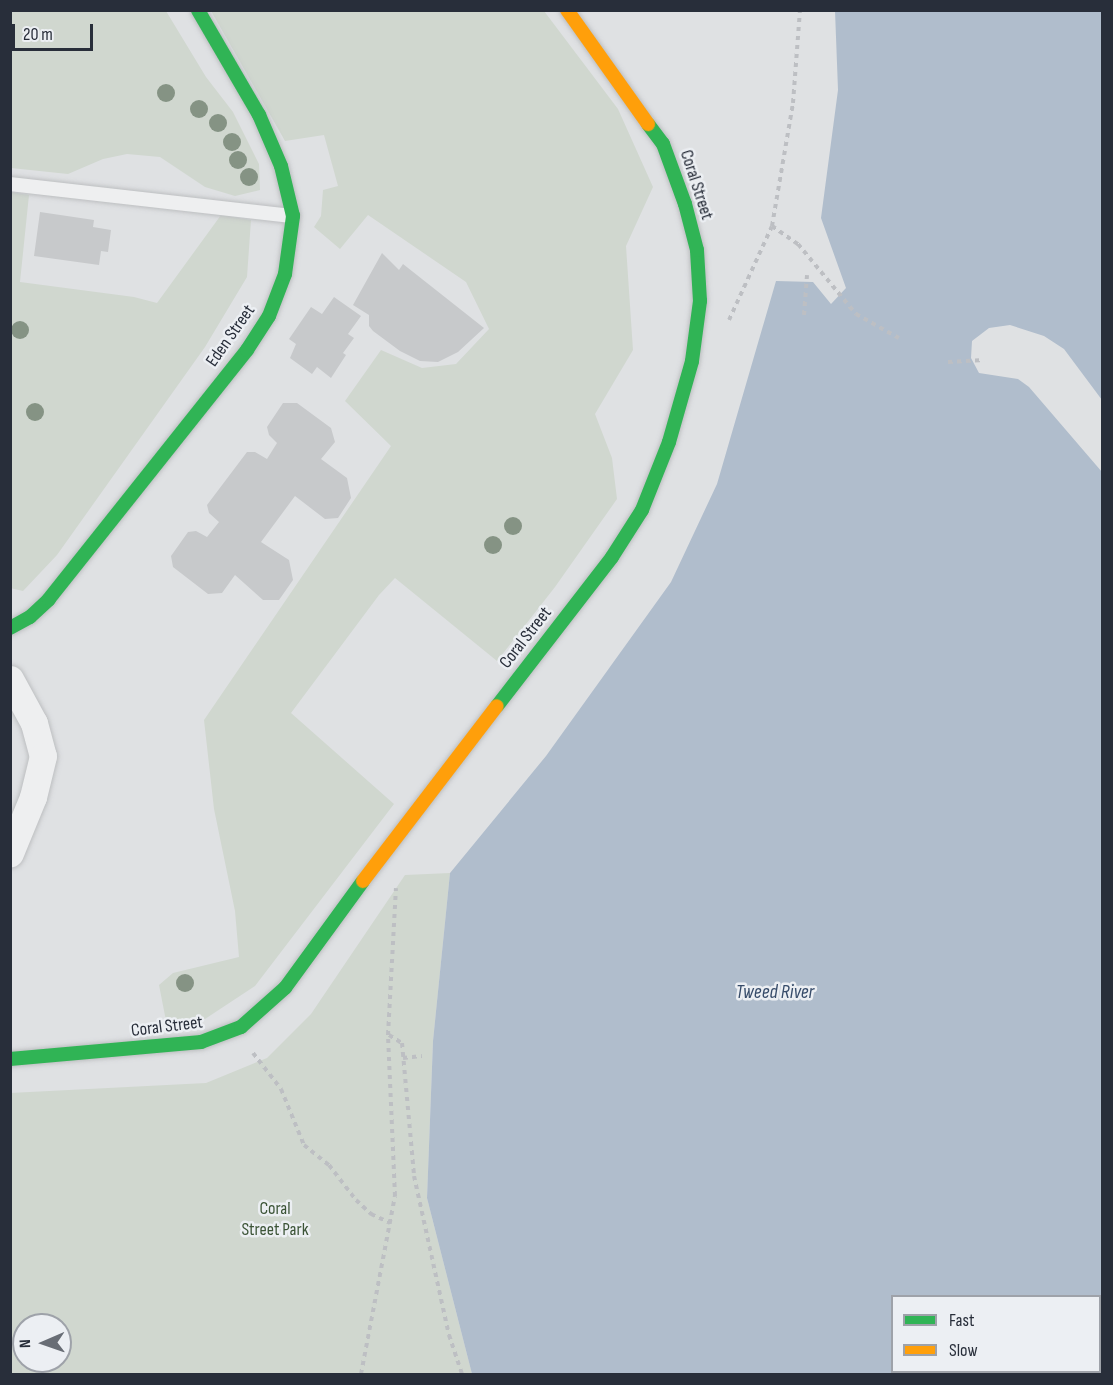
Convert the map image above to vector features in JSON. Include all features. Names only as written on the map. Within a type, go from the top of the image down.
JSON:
[{"type":"street","name":"Eden Street","points":[[10,628],[30,617],[49,599],[247,350],[269,316],[285,274],[293,216],[281,166],[259,115],[198,10]]},
{"type":"street","name":"Coral Street","points":[[10,1059],[201,1042],[241,1027],[262,1011],[285,988],[393,840],[612,557],[642,510],[669,442],[692,361],[700,301],[697,250],[685,204],[663,144],[567,10]]},
{"type":"street","points":[[10,679],[34,723],[44,756],[33,796],[10,853]]},
{"type":"lane","points":[[10,184],[293,216]]},
{"type":"path","points":[[772,226],[798,244],[856,314],[899,338]]},
{"type":"path","points":[[804,315],[807,275]]},
{"type":"path","points":[[948,362],[984,360]]},
{"type":"path","points":[[361,1374],[395,1196],[388,1035],[396,887]]},
{"type":"path","points":[[388,1035],[402,1042],[414,1176],[449,1335],[462,1374]]},
{"type":"path","points":[[253,1053],[281,1089],[304,1144],[329,1165],[356,1200],[371,1214],[390,1223]]},
{"type":"path","points":[[403,1058],[423,1056]]},
{"type":"green space","points":[[10,11],[166,11],[206,77],[233,112],[259,164],[260,190],[235,196],[205,187],[160,157],[127,154],[103,159],[68,174],[11,168]]},
{"type":"green space","points":[[211,11],[544,11],[618,109],[653,187],[626,246],[633,350],[595,414],[612,458],[617,499],[555,587],[497,661],[395,578],[379,595],[291,713],[394,804],[255,986],[205,1019],[167,1026],[159,985],[173,973],[239,957],[235,911],[214,809],[204,720],[391,446],[345,401],[381,350],[422,368],[456,364],[489,329],[466,282],[368,215],[340,249],[314,227],[321,216],[323,190],[338,186],[324,135],[285,141]]},
{"type":"green space","points":[[11,192],[29,195],[20,282],[134,297],[157,303],[221,215],[251,220],[247,277],[205,347],[57,555],[23,591],[10,588]]},
{"type":"green space","name":"Coral Street Park","points":[[450,873],[433,1041],[427,1198],[472,1374],[11,1374],[10,1093],[206,1083],[267,1058],[311,1014],[405,875]]},
{"type":"water","name":"Tweed River","points":[[835,11],[1102,11],[1102,1374],[472,1374],[427,1198],[433,1041],[450,873],[546,756],[671,582],[717,484],[776,281],[813,282],[831,304],[846,288],[821,218],[838,90]]},
{"type":"pier","points":[[1010,325],[1044,336],[1064,349],[1102,400],[1102,472],[1029,387],[1018,379],[979,373],[971,358],[972,341],[989,328]]},
{"type":"building","points":[[40,212],[94,220],[93,227],[111,230],[108,252],[101,251],[99,265],[34,256]]},
{"type":"building","points":[[382,253],[399,270],[403,264],[484,328],[458,352],[438,362],[420,361],[400,351],[373,331],[369,326],[369,315],[353,305]]},
{"type":"building","points":[[334,297],[361,316],[348,334],[354,338],[343,353],[346,355],[331,378],[317,367],[312,374],[290,358],[296,344],[289,339],[311,307],[322,314]]},
{"type":"building","points":[[283,403],[297,403],[331,428],[335,442],[321,459],[347,478],[351,498],[338,518],[325,519],[295,496],[261,542],[289,560],[293,580],[279,600],[263,600],[235,575],[222,593],[208,594],[173,567],[171,556],[188,532],[196,531],[207,537],[219,522],[209,513],[207,505],[247,452],[255,452],[267,459],[277,443],[269,435],[267,427]]},
{"type":"traffic: fast","points":[[10,628],[30,617],[49,599],[247,350],[269,316],[285,274],[293,216],[281,166],[259,115],[198,10]]},
{"type":"traffic: fast","points":[[497,706],[612,557],[642,510],[669,442],[692,361],[700,301],[697,250],[685,204],[663,144],[648,124]]},
{"type":"traffic: fast","points":[[10,1059],[201,1042],[241,1027],[285,988],[363,881]]},
{"type":"traffic: slow","points":[[567,10],[648,124]]},
{"type":"traffic: slow","points":[[363,881],[497,706]]}]
